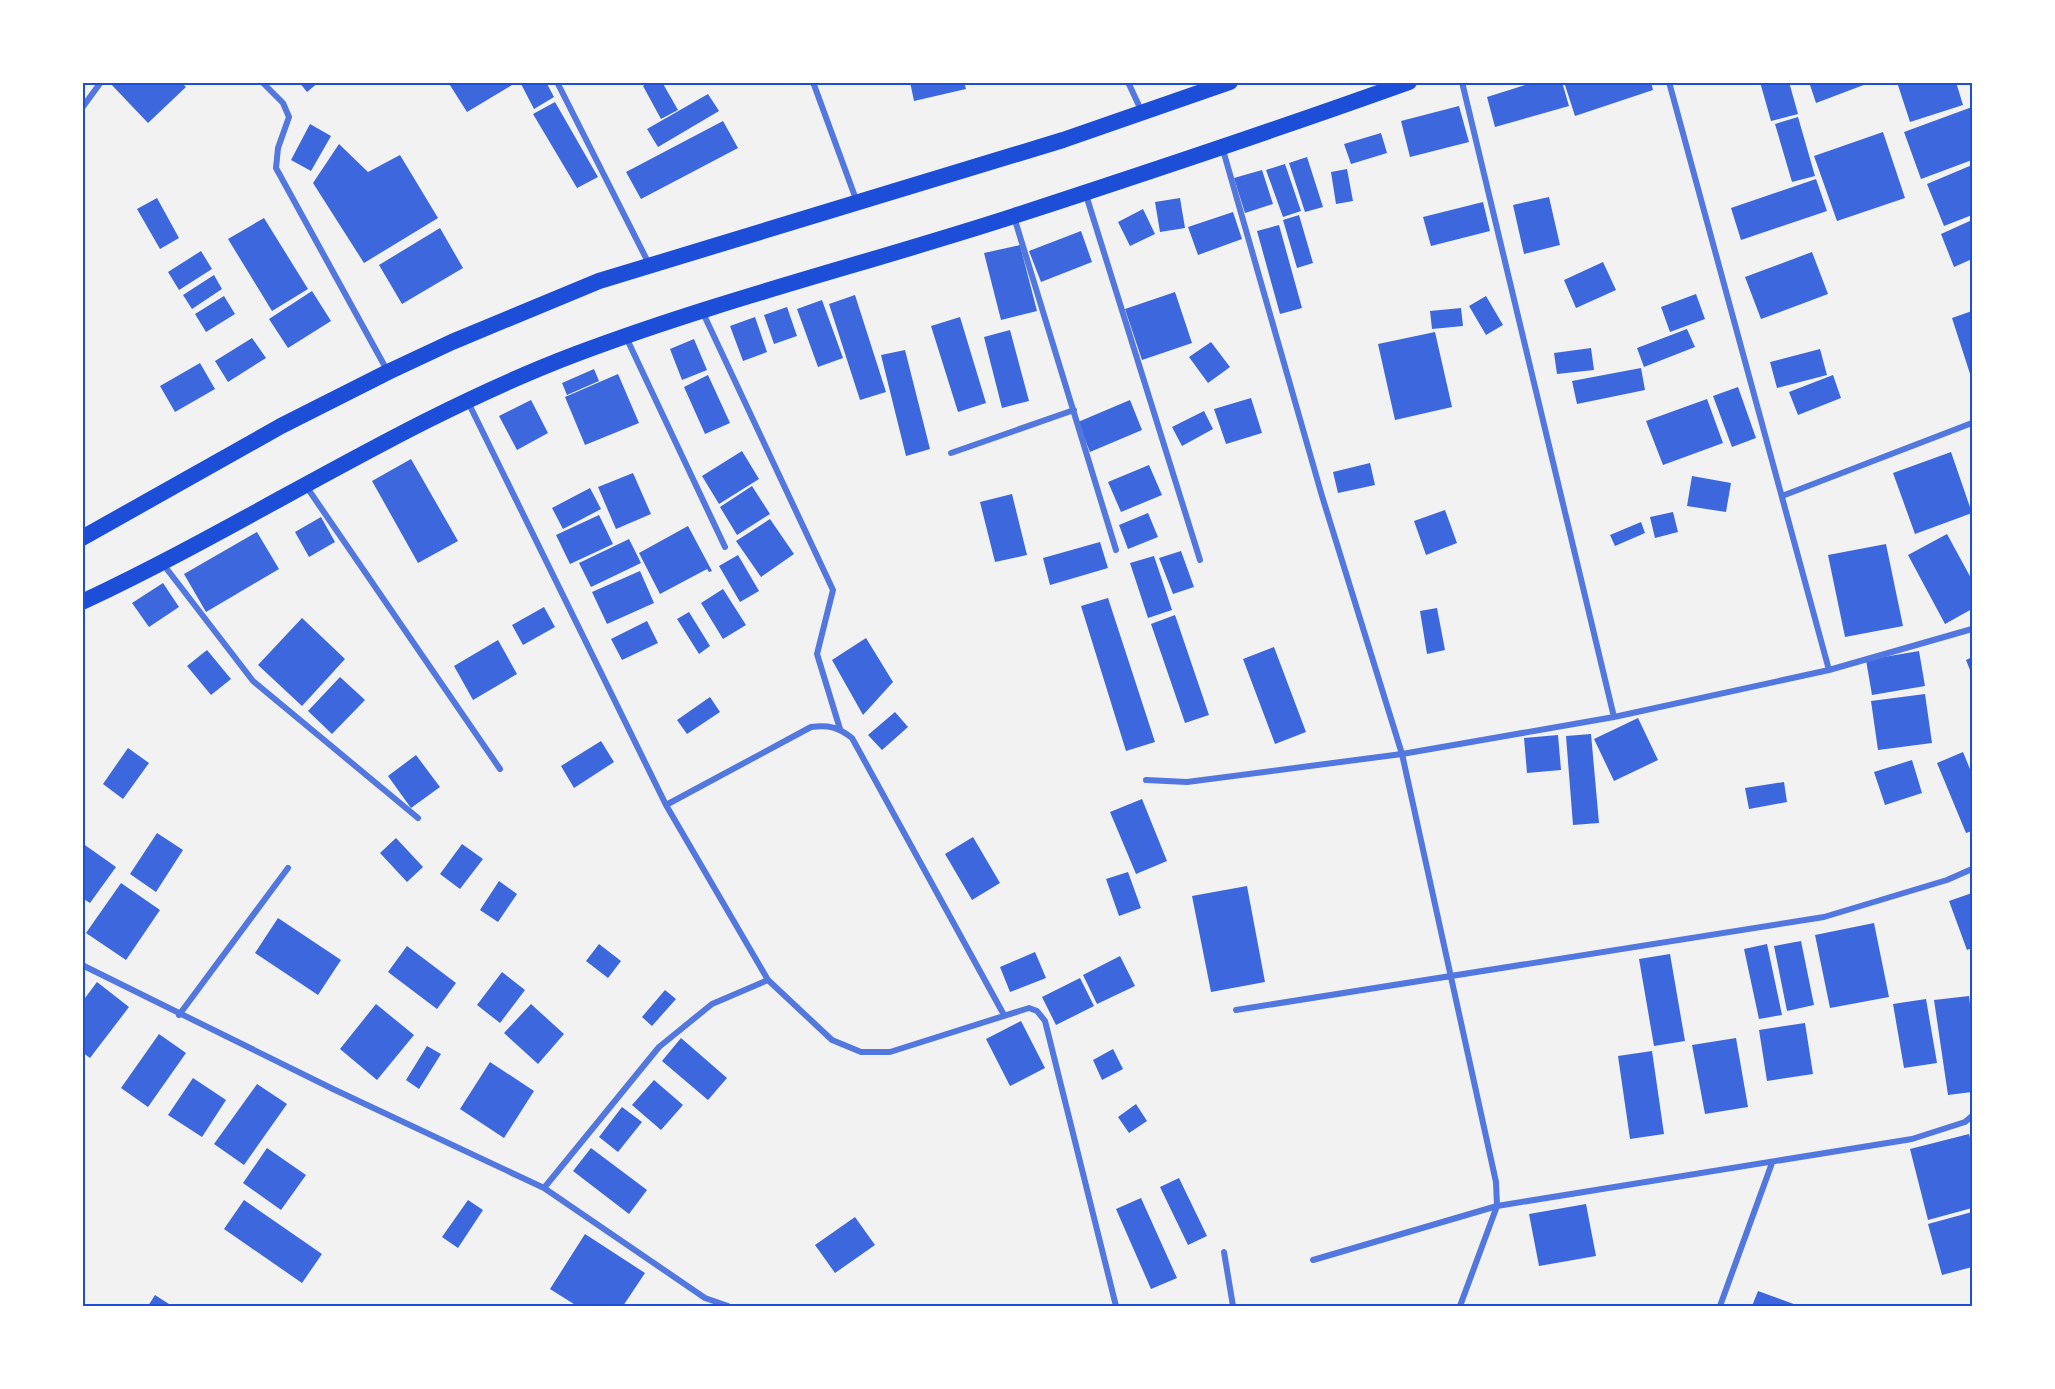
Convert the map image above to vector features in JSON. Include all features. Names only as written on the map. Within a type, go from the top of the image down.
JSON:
[{"type":"highway","points":[[82,538],[281,426],[388,372],[452,342],[599,281],[857,203],[1142,113],[1230,82]]},
{"type":"highway","points":[[82,602],[163,564],[305,485],[467,401],[573,355],[626,336],[1014,216],[1222,145],[1283,127],[1408,82]]},
{"type":"street","points":[[82,108],[101,82]]},
{"type":"street","points":[[262,82],[283,103],[289,117],[278,148],[276,168],[388,372]]},
{"type":"street","points":[[557,82],[650,266]]},
{"type":"street","points":[[813,82],[857,203]]},
{"type":"street","points":[[1128,82],[1142,113]]},
{"type":"street","points":[[1462,82],[1614,717]]},
{"type":"street","points":[[1669,82],[1829,670]]},
{"type":"street","points":[[1222,145],[1322,496],[1402,754],[1496,1182],[1497,1206],[1460,1306]]},
{"type":"street","points":[[1085,191],[1200,560]]},
{"type":"street","points":[[1014,216],[1116,549]]},
{"type":"street","points":[[703,312],[833,590],[817,654],[840,729]]},
{"type":"street","points":[[626,336],[725,547]]},
{"type":"street","points":[[467,401],[666,806],[768,980],[832,1040],[861,1052],[890,1052],[1029,1008],[1037,1011],[1045,1021],[1116,1306]]},
{"type":"street","points":[[951,453],[1074,410]]},
{"type":"street","points":[[1782,496],[1972,423]]},
{"type":"street","points":[[305,485],[500,769]]},
{"type":"street","points":[[163,564],[253,681],[418,818]]},
{"type":"street","points":[[1146,780],[1187,782],[1402,754],[1614,717],[1829,670],[1972,629]]},
{"type":"street","points":[[666,806],[811,727],[828,726],[840,729],[852,738],[1004,1015]]},
{"type":"street","points":[[179,1015],[288,868]]},
{"type":"street","points":[[1236,1010],[1824,917],[1947,880],[1972,869]]},
{"type":"street","points":[[82,965],[179,1015],[544,1188],[705,1298],[728,1306]]},
{"type":"street","points":[[544,1188],[660,1047],[712,1004],[768,980]]},
{"type":"street","points":[[1313,1260],[1497,1206],[1912,1139],[1965,1122],[1972,1116]]},
{"type":"street","points":[[1720,1306],[1772,1163]]},
{"type":"street","points":[[1224,1252],[1233,1306]]},
{"type":"street","points":[[703,1306],[705,1298]]},
{"type":"building","points":[[109,82],[181,82],[186,87],[148,123]]},
{"type":"building","points":[[299,82],[319,82],[307,92]]},
{"type":"building","points":[[448,82],[511,82],[512,85],[467,112]]},
{"type":"building","points":[[520,82],[546,82],[554,97],[534,109]]},
{"type":"building","points":[[649,82],[662,82],[678,110],[661,119],[643,86]]},
{"type":"building","points":[[910,82],[964,82],[966,89],[914,101]]},
{"type":"building","points":[[1535,82],[1562,82],[1569,106],[1495,127],[1487,97]]},
{"type":"building","points":[[1564,82],[1651,82],[1653,90],[1575,116]]},
{"type":"building","points":[[1760,82],[1789,82],[1798,114],[1771,121]]},
{"type":"building","points":[[1809,82],[1869,82],[1869,83],[1816,103]]},
{"type":"building","points":[[1897,82],[1956,82],[1963,105],[1910,122]]},
{"type":"building","points":[[708,94],[719,111],[658,147],[647,129]]},
{"type":"building","points":[[555,102],[598,177],[577,188],[533,114]]},
{"type":"building","points":[[1459,106],[1469,142],[1410,157],[1401,121]]},
{"type":"building","points":[[1972,107],[1972,160],[1921,179],[1904,132]]},
{"type":"building","points":[[1798,117],[1815,176],[1792,182],[1775,124]]},
{"type":"building","points":[[723,121],[738,148],[641,199],[626,172]]},
{"type":"building","points":[[310,124],[331,136],[311,171],[291,160]]},
{"type":"building","points":[[1883,132],[1905,198],[1837,221],[1814,156]]},
{"type":"building","points":[[1381,133],[1387,153],[1351,164],[1344,144]]},
{"type":"building","points":[[339,144],[368,172],[400,155],[438,218],[364,263],[313,183]]},
{"type":"building","points":[[1307,157],[1323,207],[1305,212],[1289,163]]},
{"type":"building","points":[[1285,164],[1301,211],[1283,217],[1266,170]]},
{"type":"building","points":[[1972,165],[1972,215],[1944,226],[1927,184]]},
{"type":"building","points":[[1347,169],[1353,201],[1336,204],[1331,172]]},
{"type":"building","points":[[1262,170],[1273,204],[1245,213],[1234,178]]},
{"type":"building","points":[[1816,179],[1827,211],[1741,240],[1731,208]]},
{"type":"building","points":[[1549,197],[1560,245],[1524,254],[1513,205]]},
{"type":"building","points":[[157,198],[179,238],[160,249],[137,209]]},
{"type":"building","points":[[1180,198],[1185,228],[1160,232],[1155,202]]},
{"type":"building","points":[[1483,202],[1490,231],[1431,246],[1423,217]]},
{"type":"building","points":[[1143,209],[1155,234],[1130,246],[1118,222]]},
{"type":"building","points":[[1233,212],[1242,239],[1198,255],[1188,227]]},
{"type":"building","points":[[1299,215],[1313,263],[1297,268],[1283,220]]},
{"type":"building","points":[[264,218],[308,289],[272,311],[228,239]]},
{"type":"building","points":[[1972,220],[1972,259],[1954,267],[1941,234]]},
{"type":"building","points":[[1279,225],[1302,308],[1280,314],[1257,231]]},
{"type":"building","points":[[440,228],[463,268],[402,304],[379,265]]},
{"type":"building","points":[[1081,231],[1092,262],[1041,282],[1029,251]]},
{"type":"building","points":[[1020,245],[1037,311],[1001,320],[984,253]]},
{"type":"building","points":[[201,251],[212,269],[179,290],[168,272]]},
{"type":"building","points":[[1812,252],[1828,294],[1761,319],[1745,277]]},
{"type":"building","points":[[1603,262],[1616,290],[1576,308],[1564,280]]},
{"type":"building","points":[[214,275],[222,289],[192,309],[183,295]]},
{"type":"building","points":[[312,291],[331,321],[288,348],[269,319]]},
{"type":"building","points":[[1175,292],[1192,343],[1142,360],[1125,309]]},
{"type":"building","points":[[1696,294],[1705,319],[1670,332],[1661,307]]},
{"type":"building","points":[[855,295],[886,392],[860,400],[829,304]]},
{"type":"building","points":[[224,296],[235,314],[206,332],[195,314]]},
{"type":"building","points":[[1486,296],[1503,325],[1486,335],[1469,306]]},
{"type":"building","points":[[822,300],[843,358],[818,367],[797,309]]},
{"type":"building","points":[[787,307],[797,336],[774,344],[764,315]]},
{"type":"building","points":[[1461,308],[1463,326],[1432,329],[1430,311]]},
{"type":"building","points":[[1972,311],[1972,380],[1952,318]]},
{"type":"building","points":[[755,317],[767,352],[743,361],[730,326]]},
{"type":"building","points":[[960,317],[986,403],[958,412],[931,326]]},
{"type":"building","points":[[1687,329],[1695,347],[1644,367],[1637,348]]},
{"type":"building","points":[[1010,330],[1029,401],[1002,408],[984,337]]},
{"type":"building","points":[[1435,332],[1452,407],[1395,420],[1378,344]]},
{"type":"building","points":[[252,338],[266,358],[228,382],[215,361]]},
{"type":"building","points":[[694,339],[707,370],[682,380],[670,349]]},
{"type":"building","points":[[1211,342],[1230,367],[1208,383],[1189,357]]},
{"type":"building","points":[[1591,348],[1594,370],[1557,374],[1554,353]]},
{"type":"building","points":[[1820,349],[1827,375],[1777,388],[1770,362]]},
{"type":"building","points":[[905,350],[930,449],[906,456],[881,355]]},
{"type":"building","points":[[200,363],[215,389],[175,412],[160,386]]},
{"type":"building","points":[[1641,368],[1645,390],[1577,404],[1572,381]]},
{"type":"building","points":[[594,369],[599,381],[567,395],[562,383]]},
{"type":"building","points":[[618,374],[639,423],[585,445],[565,397]]},
{"type":"building","points":[[708,375],[730,423],[705,434],[684,387]]},
{"type":"building","points":[[1833,375],[1841,398],[1798,415],[1789,392]]},
{"type":"building","points":[[1738,387],[1756,438],[1732,447],[1713,396]]},
{"type":"building","points":[[1251,398],[1262,433],[1226,444],[1214,409]]},
{"type":"building","points":[[1707,399],[1723,443],[1663,465],[1646,421]]},
{"type":"building","points":[[531,400],[548,433],[517,450],[499,416]]},
{"type":"building","points":[[1130,400],[1142,430],[1090,452],[1078,422]]},
{"type":"building","points":[[1204,411],[1213,429],[1182,446],[1172,427]]},
{"type":"building","points":[[742,451],[759,479],[719,504],[702,476]]},
{"type":"building","points":[[1951,452],[1972,513],[1915,534],[1893,473]]},
{"type":"building","points":[[411,459],[458,541],[418,563],[372,481]]},
{"type":"building","points":[[1370,463],[1375,485],[1338,493],[1333,472]]},
{"type":"building","points":[[1149,465],[1162,495],[1121,512],[1108,482]]},
{"type":"building","points":[[633,473],[651,514],[616,529],[598,487]]},
{"type":"building","points":[[1692,476],[1731,483],[1726,512],[1687,506]]},
{"type":"building","points":[[752,486],[770,514],[737,535],[720,507]]},
{"type":"building","points":[[590,488],[601,509],[563,529],[552,508]]},
{"type":"building","points":[[1012,494],[1027,555],[995,562],[980,502]]},
{"type":"building","points":[[1445,510],[1457,543],[1426,555],[1414,521]]},
{"type":"building","points":[[1673,512],[1678,532],[1655,538],[1650,517]]},
{"type":"building","points":[[1148,513],[1158,537],[1128,549],[1119,525]]},
{"type":"building","points":[[599,515],[613,544],[570,564],[556,535]]},
{"type":"building","points":[[321,517],[335,542],[309,557],[295,532]]},
{"type":"building","points":[[770,519],[794,554],[761,577],[736,541]]},
{"type":"building","points":[[1641,522],[1645,533],[1615,546],[1610,535]]},
{"type":"building","points":[[688,526],[712,571],[709,572],[707,569],[660,594],[639,553]]},
{"type":"building","points":[[257,532],[279,569],[206,612],[184,574]]},
{"type":"building","points":[[1947,534],[1972,580],[1972,609],[1945,624],[1908,555]]},
{"type":"building","points":[[629,539],[641,563],[591,587],[579,563]]},
{"type":"building","points":[[1100,542],[1108,568],[1050,585],[1043,558]]},
{"type":"building","points":[[1886,544],[1903,626],[1845,637],[1828,555]]},
{"type":"building","points":[[1181,551],[1194,587],[1173,594],[1159,558]]},
{"type":"building","points":[[738,555],[759,591],[740,602],[719,566]]},
{"type":"building","points":[[1154,556],[1172,610],[1148,618],[1130,563]]},
{"type":"building","points":[[640,571],[654,603],[607,624],[592,592]]},
{"type":"building","points":[[163,583],[179,607],[149,627],[132,603]]},
{"type":"building","points":[[723,589],[746,625],[723,639],[701,603]]},
{"type":"building","points":[[1108,598],[1155,742],[1126,751],[1081,606]]},
{"type":"building","points":[[544,607],[555,627],[523,645],[512,625]]},
{"type":"building","points":[[1437,608],[1445,650],[1427,654],[1420,611]]},
{"type":"building","points":[[689,612],[710,646],[699,654],[677,619]]},
{"type":"building","points":[[1175,615],[1209,715],[1185,723],[1151,624]]},
{"type":"building","points":[[302,618],[345,659],[302,706],[258,665]]},
{"type":"building","points":[[647,621],[658,643],[622,660],[611,639]]},
{"type":"building","points":[[866,638],[893,682],[863,715],[832,660]]},
{"type":"building","points":[[498,640],[517,674],[473,700],[454,666]]},
{"type":"building","points":[[1274,647],[1306,732],[1275,744],[1243,659]]},
{"type":"building","points":[[207,650],[231,679],[211,695],[187,666]]},
{"type":"building","points":[[1919,651],[1925,686],[1872,695],[1866,660]]},
{"type":"building","points":[[1972,657],[1972,675],[1966,660]]},
{"type":"building","points":[[340,677],[365,700],[332,734],[308,711]]},
{"type":"building","points":[[1925,694],[1932,743],[1878,750],[1871,701]]},
{"type":"building","points":[[710,697],[720,712],[687,734],[677,720]]},
{"type":"building","points":[[895,712],[908,727],[882,750],[868,735]]},
{"type":"building","points":[[1638,718],[1658,760],[1614,781],[1594,739]]},
{"type":"building","points":[[1591,734],[1599,823],[1573,825],[1566,736]]},
{"type":"building","points":[[1558,735],[1561,770],[1527,773],[1524,738]]},
{"type":"building","points":[[601,741],[614,762],[574,788],[561,766]]},
{"type":"building","points":[[128,748],[149,763],[123,799],[103,784]]},
{"type":"building","points":[[1963,752],[1972,774],[1972,831],[1966,833],[1937,763]]},
{"type":"building","points":[[416,755],[440,787],[411,808],[388,776]]},
{"type":"building","points":[[1912,760],[1922,793],[1885,805],[1874,772]]},
{"type":"building","points":[[1784,782],[1787,802],[1749,809],[1745,788]]},
{"type":"building","points":[[1142,799],[1167,861],[1136,874],[1110,812]]},
{"type":"building","points":[[157,833],[183,850],[156,892],[130,874]]},
{"type":"building","points":[[973,837],[1000,883],[972,900],[945,854]]},
{"type":"building","points":[[396,838],[423,867],[407,882],[380,853]]},
{"type":"building","points":[[82,843],[116,867],[90,903],[82,898]]},
{"type":"building","points":[[462,844],[483,859],[460,889],[440,874]]},
{"type":"building","points":[[1128,872],[1141,908],[1119,916],[1106,879]]},
{"type":"building","points":[[499,881],[517,894],[498,922],[480,910]]},
{"type":"building","points":[[121,883],[160,910],[126,960],[86,933]]},
{"type":"building","points":[[1247,886],[1265,982],[1211,992],[1192,896]]},
{"type":"building","points":[[1972,893],[1972,948],[1967,950],[1949,901]]},
{"type":"building","points":[[278,918],[341,960],[318,995],[255,953]]},
{"type":"building","points":[[1874,923],[1889,997],[1830,1008],[1815,935]]},
{"type":"building","points":[[1801,941],[1814,1005],[1787,1011],[1774,946]]},
{"type":"building","points":[[599,944],[621,961],[608,978],[586,961]]},
{"type":"building","points":[[1767,944],[1782,1015],[1759,1019],[1744,949]]},
{"type":"building","points":[[407,946],[456,983],[437,1009],[388,972]]},
{"type":"building","points":[[1035,952],[1046,978],[1010,992],[1000,967]]},
{"type":"building","points":[[1670,954],[1685,1041],[1654,1046],[1639,959]]},
{"type":"building","points":[[1120,956],[1135,986],[1097,1004],[1083,975]]},
{"type":"building","points":[[502,972],[525,990],[500,1023],[477,1005]]},
{"type":"building","points":[[1080,978],[1094,1006],[1056,1025],[1042,997]]},
{"type":"building","points":[[97,982],[129,1007],[90,1058],[82,1052],[82,1002]]},
{"type":"building","points":[[665,990],[676,999],[652,1026],[642,1017]]},
{"type":"building","points":[[1969,996],[1972,1020],[1972,1092],[1948,1095],[1934,1000]]},
{"type":"building","points":[[1926,999],[1937,1063],[1904,1068],[1893,1004]]},
{"type":"building","points":[[376,1004],[414,1035],[377,1080],[340,1049]]},
{"type":"building","points":[[531,1004],[564,1034],[538,1064],[504,1033]]},
{"type":"building","points":[[1021,1021],[1045,1068],[1010,1086],[986,1039]]},
{"type":"building","points":[[1805,1023],[1813,1074],[1767,1081],[1759,1030]]},
{"type":"building","points":[[159,1034],[186,1053],[148,1107],[121,1088]]},
{"type":"building","points":[[681,1038],[727,1078],[708,1100],[662,1061]]},
{"type":"building","points":[[1736,1038],[1748,1107],[1705,1114],[1692,1045]]},
{"type":"building","points":[[427,1046],[441,1054],[419,1089],[406,1080]]},
{"type":"building","points":[[1113,1049],[1123,1069],[1102,1080],[1093,1060]]},
{"type":"building","points":[[1652,1051],[1664,1134],[1630,1139],[1618,1056]]},
{"type":"building","points":[[490,1062],[534,1091],[504,1138],[460,1109]]},
{"type":"building","points":[[193,1078],[226,1100],[202,1137],[168,1115]]},
{"type":"building","points":[[654,1080],[683,1105],[661,1130],[632,1105]]},
{"type":"building","points":[[257,1084],[287,1104],[244,1165],[214,1144]]},
{"type":"building","points":[[1136,1104],[1147,1121],[1129,1133],[1118,1117]]},
{"type":"building","points":[[622,1107],[642,1122],[618,1152],[599,1137]]},
{"type":"building","points":[[1969,1134],[1972,1146],[1972,1208],[1928,1220],[1910,1149]]},
{"type":"building","points":[[267,1148],[306,1175],[281,1210],[243,1183]]},
{"type":"building","points":[[591,1148],[647,1190],[629,1214],[573,1171]]},
{"type":"building","points":[[1179,1178],[1207,1236],[1188,1245],[1160,1187]]},
{"type":"building","points":[[1141,1198],[1177,1278],[1151,1289],[1116,1209]]},
{"type":"building","points":[[244,1200],[322,1254],[302,1283],[224,1229]]},
{"type":"building","points":[[468,1200],[483,1210],[458,1248],[442,1237]]},
{"type":"building","points":[[1586,1204],[1596,1256],[1539,1266],[1529,1214]]},
{"type":"building","points":[[1972,1212],[1972,1267],[1942,1275],[1928,1224]]},
{"type":"building","points":[[855,1217],[875,1245],[835,1273],[815,1245]]},
{"type":"building","points":[[585,1234],[645,1273],[623,1306],[577,1306],[550,1289]]},
{"type":"building","points":[[1758,1291],[1799,1306],[1752,1306]]},
{"type":"building","points":[[155,1295],[172,1306],[148,1306]]}]
